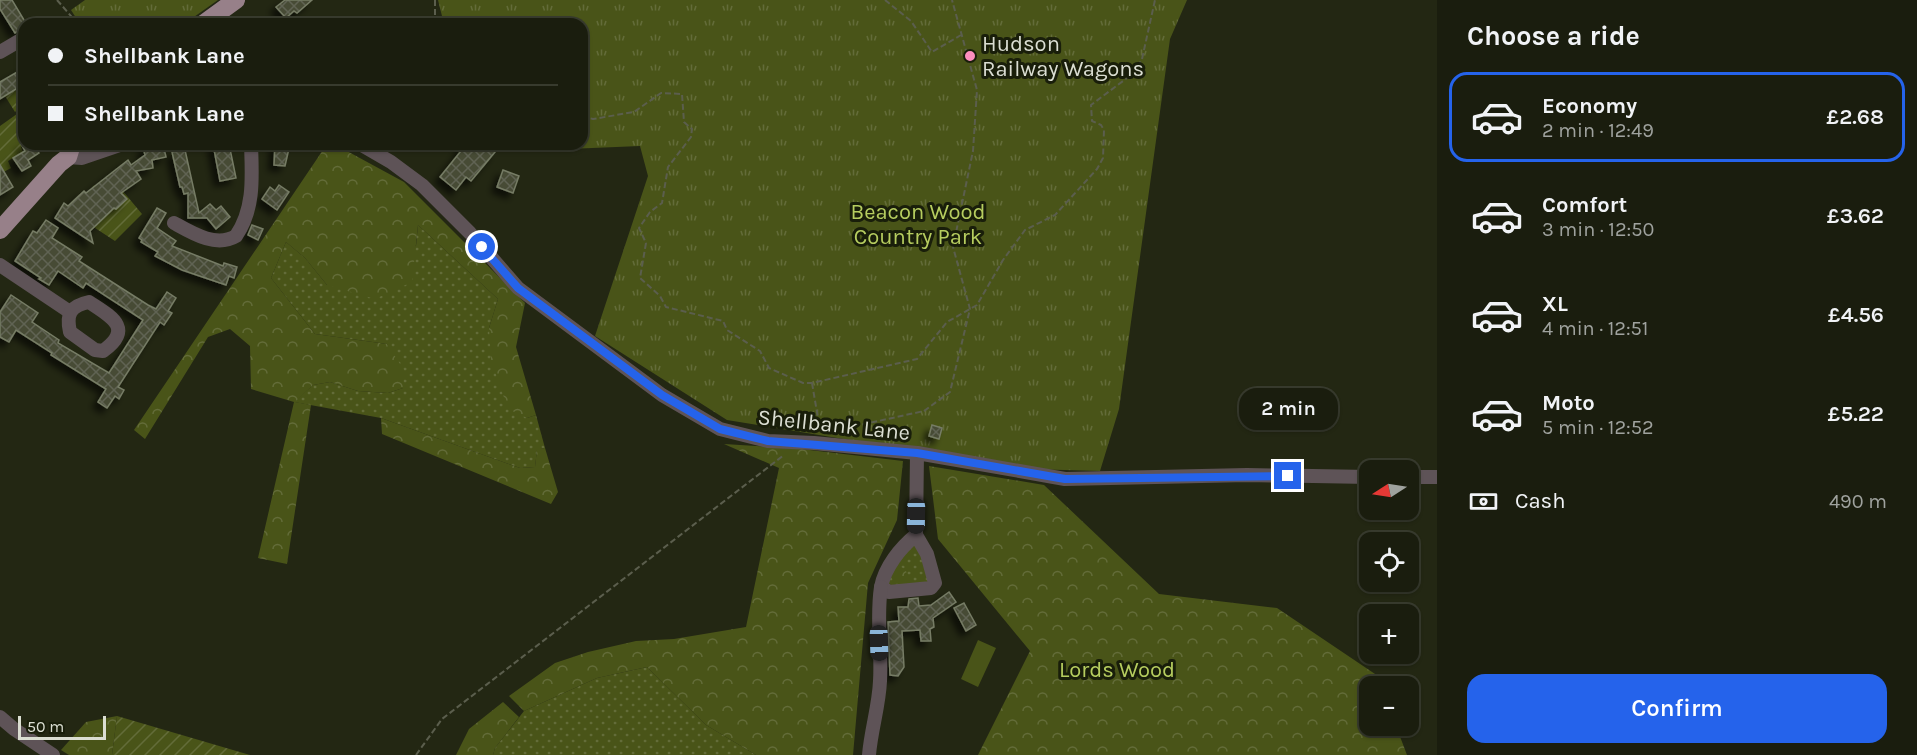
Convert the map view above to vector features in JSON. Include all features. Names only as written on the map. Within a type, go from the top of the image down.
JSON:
[{"type":"main road","points":[[211,18],[236,0]]},
{"type":"main road","points":[[0,230],[70,151]]},
{"type":"street","points":[[0,52],[18,42]]},
{"type":"street","points":[[70,151],[80,158],[105,150]]},
{"type":"street","points":[[174,223],[208,239],[224,240],[236,236],[245,217],[251,192],[253,176],[251,150]]},
{"type":"street","name":"Shellbank Lane","points":[[371,150],[392,162],[422,185],[470,233],[518,288],[662,395],[720,429],[768,441],[917,453],[1065,479],[1247,475],[1359,477]]},
{"type":"street","points":[[0,265],[70,312]]},
{"type":"street","points":[[881,587],[890,592],[931,588],[935,583],[927,554],[916,535],[917,453]]},
{"type":"street","points":[[1419,477],[1437,477]]},
{"type":"street","points":[[869,755],[880,682],[881,587],[884,574],[890,564],[916,535]]},
{"type":"street","points":[[0,717],[53,755]]},
{"type":"path","points":[[57,0],[73,18]]},
{"type":"path","points":[[435,0],[435,18]]},
{"type":"path","points":[[885,0],[911,21],[932,52],[961,35]]},
{"type":"path","points":[[812,383],[819,424],[837,430],[924,411],[950,392],[970,309],[952,247],[974,151],[977,90],[952,0]]},
{"type":"path","points":[[588,118],[593,119],[634,112],[661,93],[682,94],[684,122],[692,129],[692,137],[668,167],[662,203],[650,212],[639,228],[646,243],[640,278],[660,296],[666,307],[723,321],[727,330],[760,351],[769,368],[802,383],[812,383],[917,358],[947,322],[977,305],[1003,260],[1025,230],[1055,216],[1097,170],[1103,158],[1104,130],[1101,124],[1092,121],[1091,105],[1135,72],[1142,60],[1155,0]]},
{"type":"path","points":[[416,755],[442,719],[779,460]]},
{"type":"green space","points":[[85,0],[218,0],[192,18],[76,18],[71,10]]},
{"type":"green space","name":"Beacon Wood Country Park","points":[[438,0],[1187,0],[1170,39],[1119,409],[1100,471],[1029,469],[727,420],[595,336],[648,176],[640,146],[588,148],[588,18],[442,18]]},
{"type":"green space","points":[[15,90],[18,95],[18,109],[15,112],[5,96]]},
{"type":"green space","points":[[18,113],[18,150],[23,152],[8,161],[11,168],[0,174],[0,126]]},
{"type":"green space","points":[[323,150],[345,150],[404,182],[525,303],[516,347],[536,415],[527,418],[508,409],[491,360],[489,328],[498,299],[418,225],[412,282],[375,299],[327,285],[305,258],[286,242],[271,278],[315,334],[387,344],[404,370],[403,388],[388,393],[358,391],[330,382],[313,385],[295,402],[311,405],[287,564],[258,558],[294,402],[251,389],[250,346],[230,329],[208,337],[145,439],[134,430]]},
{"type":"green space","points":[[117,184],[142,214],[115,241],[92,226],[95,226],[111,211],[91,189],[94,185],[116,209],[127,199],[115,186]]},
{"type":"green space","points":[[418,225],[498,299],[489,328],[527,418],[536,415],[545,448],[537,450],[535,467],[520,468],[381,418],[294,402],[313,385],[330,382],[358,391],[388,393],[403,388],[387,344],[315,334],[271,278],[286,242],[305,258],[327,285],[416,246]]},
{"type":"green space","points":[[381,418],[520,468],[535,467],[537,449],[545,448],[558,492],[551,504],[382,434]]},
{"type":"green space","points":[[724,444],[801,449],[903,461],[897,520],[868,583],[853,755],[756,755],[706,725],[647,667],[597,678],[524,711],[509,696],[555,663],[588,652],[636,641],[674,639],[746,627],[779,468]]},
{"type":"green space","name":"Lords Wood","points":[[929,466],[1044,485],[1159,594],[1277,608],[1378,676],[1359,676],[1359,736],[1400,736],[1407,755],[978,755],[1030,651],[938,539]]},
{"type":"green space","points":[[917,543],[931,580],[926,584],[891,585],[888,583],[902,554]]},
{"type":"green space","points":[[899,567],[905,569],[907,575],[905,581],[899,583],[893,581],[891,575],[893,569]]},
{"type":"green space","points":[[978,640],[996,648],[978,687],[961,679]]},
{"type":"green space","points":[[647,667],[706,725],[756,755],[493,755],[495,748],[524,711],[597,678]]},
{"type":"green space","points":[[503,702],[519,717],[495,748],[493,755],[456,755],[469,729]]},
{"type":"green space","points":[[117,716],[112,755],[69,755],[61,750],[86,722]]},
{"type":"green space","points":[[117,716],[250,755],[112,755]]},
{"type":"building","points":[[0,0],[12,0],[23,18],[18,18],[18,31],[15,33],[0,9]]},
{"type":"building","points":[[285,0],[312,0],[297,13],[294,11],[286,18],[276,7]]},
{"type":"building","points":[[18,72],[18,88],[0,99],[0,82]]},
{"type":"building","points":[[37,150],[39,153],[28,160],[31,166],[22,171],[13,158],[25,151]]},
{"type":"building","points":[[144,150],[164,150],[166,157],[152,160],[153,168],[136,171],[141,179],[121,193],[127,199],[90,231],[93,243],[55,218],[64,203],[68,206],[84,191],[86,193],[128,160],[131,165],[145,155]]},
{"type":"building","points":[[185,150],[199,213],[210,204],[216,210],[221,206],[230,217],[216,229],[207,218],[188,218],[188,193],[184,194],[180,187],[172,152]]},
{"type":"building","points":[[214,150],[230,150],[236,178],[220,181]]},
{"type":"building","points":[[275,150],[289,150],[285,166],[274,165]]},
{"type":"building","points":[[492,150],[495,152],[471,181],[466,177],[456,190],[440,177],[461,151]]},
{"type":"building","points":[[0,165],[13,187],[0,195]]},
{"type":"building","points":[[503,170],[519,176],[513,193],[497,187]]},
{"type":"building","points":[[279,185],[289,192],[277,210],[262,199],[270,187],[275,191]]},
{"type":"building","points":[[157,208],[166,213],[157,228],[176,241],[172,246],[223,266],[224,263],[237,267],[234,278],[229,276],[226,285],[182,270],[155,256],[158,252],[141,242],[139,238]]},
{"type":"building","points":[[46,220],[58,228],[52,238],[82,257],[79,261],[148,305],[156,309],[167,292],[176,298],[168,311],[172,313],[164,325],[160,322],[118,387],[124,390],[119,399],[115,396],[107,408],[98,402],[106,389],[51,355],[52,353],[16,330],[9,342],[0,337],[0,312],[11,295],[38,313],[32,322],[59,340],[58,343],[109,373],[143,320],[86,283],[83,288],[58,271],[49,285],[15,261],[33,231],[37,233]]},
{"type":"building","points":[[252,225],[263,229],[258,240],[248,235]]},
{"type":"building","points":[[932,425],[942,428],[939,439],[929,436]]},
{"type":"building","points":[[949,592],[956,602],[933,618],[934,627],[930,629],[931,641],[921,641],[920,630],[902,631],[904,667],[898,676],[890,675],[888,622],[899,621],[898,607],[908,607],[909,599],[918,598],[919,606],[931,605]]},
{"type":"building","points":[[964,603],[976,625],[966,631],[954,608]]},
{"type":"place","name":"Hudson Railway Wagons","points":[[970,56]]},
{"type":"route","points":[[482,247],[518,288],[662,395],[720,429],[768,441],[917,453],[1065,479],[1288,476]]}]
